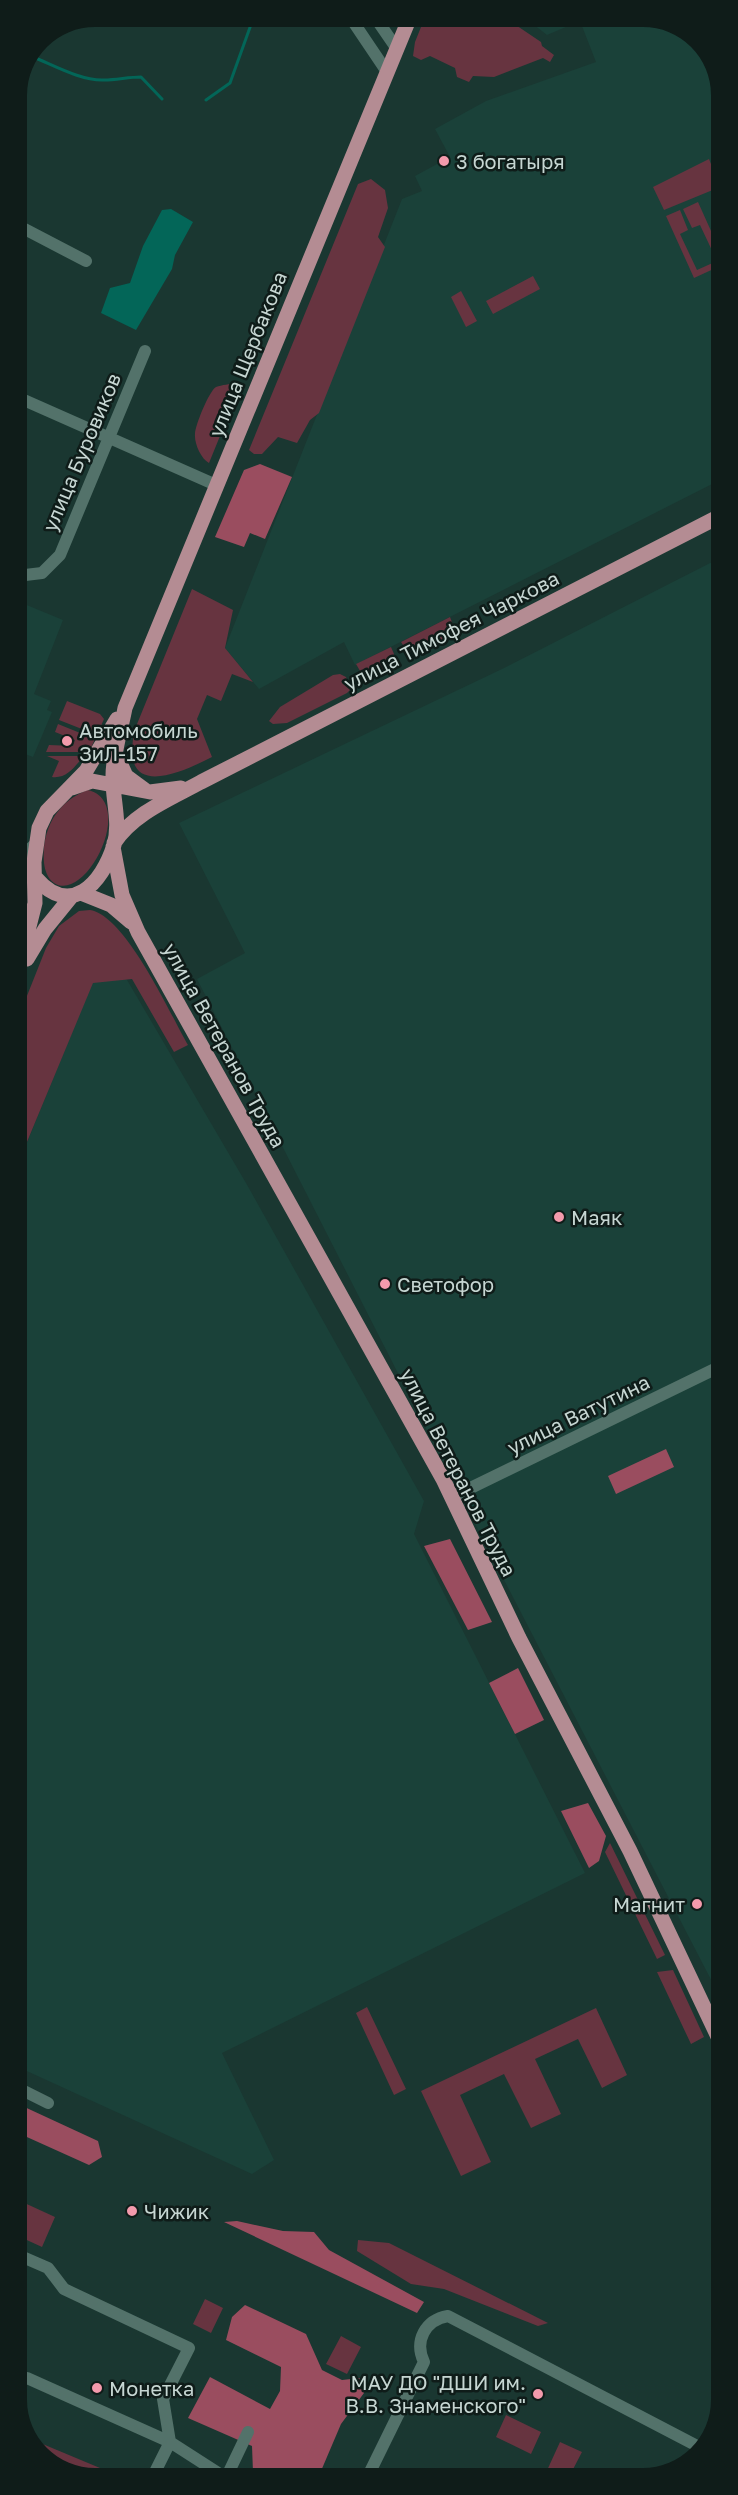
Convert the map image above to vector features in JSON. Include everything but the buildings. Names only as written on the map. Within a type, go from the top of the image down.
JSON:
[{"type":"main road","name":"улица Щербакова","points":[[125,708],[406,27]]},
{"type":"main road","name":"улица Тимофея Чаркова","points":[[201,782],[711,521]]},
{"type":"main road","points":[[125,708],[116,751],[113,786],[117,817],[114,845],[122,895],[138,932]]},
{"type":"main road","points":[[27,939],[36,878],[35,844],[47,812],[86,771],[125,708]]},
{"type":"main road","points":[[116,751],[126,776],[150,792]]},
{"type":"main road","points":[[70,789],[92,781],[150,792],[179,789],[201,782]]},
{"type":"main road","points":[[27,959],[45,929],[103,868],[114,845],[130,823],[201,782]]},
{"type":"main road","points":[[36,878],[50,892],[60,897],[76,895],[111,905],[125,915],[138,932]]},
{"type":"main road","name":"улица Ветеранов Труда","points":[[138,932],[452,1497],[519,1638],[630,1851],[711,2022]]},
{"type":"street","points":[[357,27],[387,72]]},
{"type":"street","points":[[382,27],[397,49]]},
{"type":"street","points":[[27,230],[86,261]]},
{"type":"street","name":"улица Буровиков","points":[[27,575],[42,573],[60,555],[145,351]]},
{"type":"street","points":[[27,401],[216,485]]},
{"type":"street","points":[[27,852],[35,844]]},
{"type":"street","points":[[27,874],[36,878]]},
{"type":"street","name":"улица Ватутина","points":[[452,1497],[711,1371]]},
{"type":"street","points":[[27,2092],[48,2103]]},
{"type":"street","points":[[27,2259],[48,2268],[64,2289],[189,2348],[163,2399],[170,2442],[157,2468]]},
{"type":"street","points":[[372,2468],[424,2362],[420,2350],[423,2332],[431,2323],[448,2316],[694,2444]]},
{"type":"street","points":[[27,2379],[170,2442],[210,2468]]},
{"type":"street","points":[[231,2468],[248,2432]]},
{"type":"shaded area","points":[[421,27],[519,27],[541,42],[542,46],[554,55],[550,62],[543,58],[494,77],[473,76],[469,82],[457,77],[455,68],[430,56],[421,60],[413,56]]},
{"type":"shaded area","points":[[537,27],[566,27],[547,35]]},
{"type":"shaded area","points":[[582,27],[656,28],[677,36],[688,44],[702,61],[710,82],[711,485],[355,665],[344,642],[259,689],[225,648],[402,199],[422,191],[415,176],[450,157],[435,129],[486,101],[596,62]]},
{"type":"shaded area","points":[[709,159],[711,191],[664,210],[653,187]]},
{"type":"shaded area","points":[[371,179],[385,190],[388,208],[378,237],[385,247],[319,413],[310,420],[297,443],[278,437],[262,454],[254,454],[249,450],[358,184]]},
{"type":"shaded area","points":[[698,202],[711,231],[711,248],[700,225],[692,228],[683,209]]},
{"type":"shaded area","points":[[171,209],[193,222],[175,255],[172,269],[136,330],[101,313],[110,288],[130,283],[143,246],[162,210]]},
{"type":"shaded area","points":[[680,210],[688,230],[680,234],[697,270],[711,264],[711,270],[694,278],[666,216]]},
{"type":"shaded area","points":[[533,276],[540,289],[493,314],[486,301]]},
{"type":"shaded area","points":[[461,291],[477,321],[466,327],[451,297]]},
{"type":"shaded area","points":[[235,383],[240,387],[209,463],[203,458],[197,446],[195,434],[197,424],[213,390],[216,387]]},
{"type":"shaded area","points":[[260,464],[292,477],[265,539],[250,533],[244,547],[215,537],[244,470]]},
{"type":"shaded area","points":[[711,563],[711,1980],[197,979],[245,953],[179,823],[502,669]]},
{"type":"shaded area","points":[[192,589],[233,610],[225,648],[253,682],[232,674],[221,701],[207,695],[197,719],[212,757],[167,775],[143,774],[135,766],[132,751],[135,729]]},
{"type":"shaded area","points":[[27,605],[63,620],[34,694],[51,701],[47,710],[52,712],[33,757],[27,755]]},
{"type":"shaded area","points":[[450,617],[457,636],[420,653],[407,651],[401,642]]},
{"type":"shaded area","points":[[391,647],[394,654],[392,666],[374,678],[363,676],[356,664]]},
{"type":"shaded area","points":[[340,674],[346,677],[351,689],[347,693],[287,723],[273,724],[269,721],[280,707],[333,675]]},
{"type":"shaded area","points":[[67,701],[100,714],[104,719],[97,735],[59,720]]},
{"type":"shaded area","points":[[58,724],[95,739],[89,752],[46,752],[49,745],[73,746],[75,740],[55,732]]},
{"type":"shaded area","points":[[47,756],[84,756],[70,771],[62,776],[52,777],[59,761]]},
{"type":"shaded area","points":[[88,790],[102,798],[108,813],[107,830],[101,849],[92,866],[80,879],[67,886],[54,883],[48,876],[44,863],[48,828],[53,818],[68,801]]},
{"type":"shaded area","points":[[90,910],[104,916],[118,929],[145,967],[188,1045],[174,1052],[132,979],[93,983],[27,1142],[27,996],[46,948],[59,926],[79,911]]},
{"type":"shaded area","points":[[104,954],[113,956],[246,1183],[424,1501],[414,1534],[585,1873],[222,2053],[274,2160],[252,2174],[27,2071],[27,1143]]},
{"type":"shaded area","points":[[666,1449],[674,1467],[616,1494],[608,1476]]},
{"type":"shaded area","points":[[450,1539],[492,1622],[468,1630],[424,1546]]},
{"type":"shaded area","points":[[518,1668],[544,1720],[515,1734],[489,1683]]},
{"type":"shaded area","points":[[588,1803],[606,1836],[599,1861],[589,1868],[561,1811]]},
{"type":"shaded area","points":[[610,1843],[665,1955],[657,1959],[605,1852]]},
{"type":"shaded area","points":[[673,1970],[704,2037],[691,2044],[657,1972]]},
{"type":"shaded area","points":[[367,2007],[406,2089],[394,2095],[356,2013]]},
{"type":"shaded area","points":[[596,2008],[627,2075],[602,2088],[578,2039],[535,2059],[561,2114],[531,2128],[504,2074],[460,2095],[491,2162],[461,2176],[421,2091]]},
{"type":"shaded area","points":[[27,2108],[98,2141],[102,2157],[89,2165],[27,2137]]},
{"type":"shaded area","points":[[27,2204],[55,2217],[42,2247],[27,2240]]},
{"type":"shaded area","points":[[237,2221],[283,2231],[314,2232],[329,2250],[424,2302],[417,2313],[224,2222]]},
{"type":"shaded area","points":[[358,2240],[389,2243],[548,2323],[538,2326],[444,2289],[411,2284],[357,2251]]},
{"type":"shaded area","points":[[205,2299],[223,2308],[211,2333],[193,2324]]},
{"type":"shaded area","points":[[245,2305],[306,2334],[322,2370],[342,2380],[360,2378],[364,2393],[341,2424],[322,2468],[253,2468],[252,2446],[188,2418],[210,2377],[270,2409],[280,2391],[281,2367],[226,2340],[232,2317]]},
{"type":"shaded area","points":[[341,2336],[361,2347],[347,2374],[326,2364]]},
{"type":"shaded area","points":[[506,2415],[541,2432],[531,2454],[496,2437]]},
{"type":"shaded area","points":[[560,2442],[582,2452],[574,2468],[548,2468]]},
{"type":"shaded area","points":[[44,2444],[100,2468],[82,2467],[69,2463]]},
{"type":"waterway","points":[[206,100],[230,83],[250,27]]},
{"type":"waterway","points":[[38,59],[67,72],[95,80],[141,77],[162,99]]},
{"type":"place","name":"3 богатыря","points":[[444,161]]},
{"type":"place","name":"Автомобиль ЗиЛ-157","points":[[67,741]]},
{"type":"place","name":"Маяк","points":[[559,1217]]},
{"type":"place","name":"Светофор","points":[[385,1284]]},
{"type":"place","name":"Магнит","points":[[697,1904]]},
{"type":"place","name":"Чижик","points":[[132,2211]]},
{"type":"place","name":"Монетка","points":[[97,2388]]},
{"type":"place","name":"МАУ ДО \"ДШИ им. В.В. Знаменского\"","points":[[538,2394]]}]
